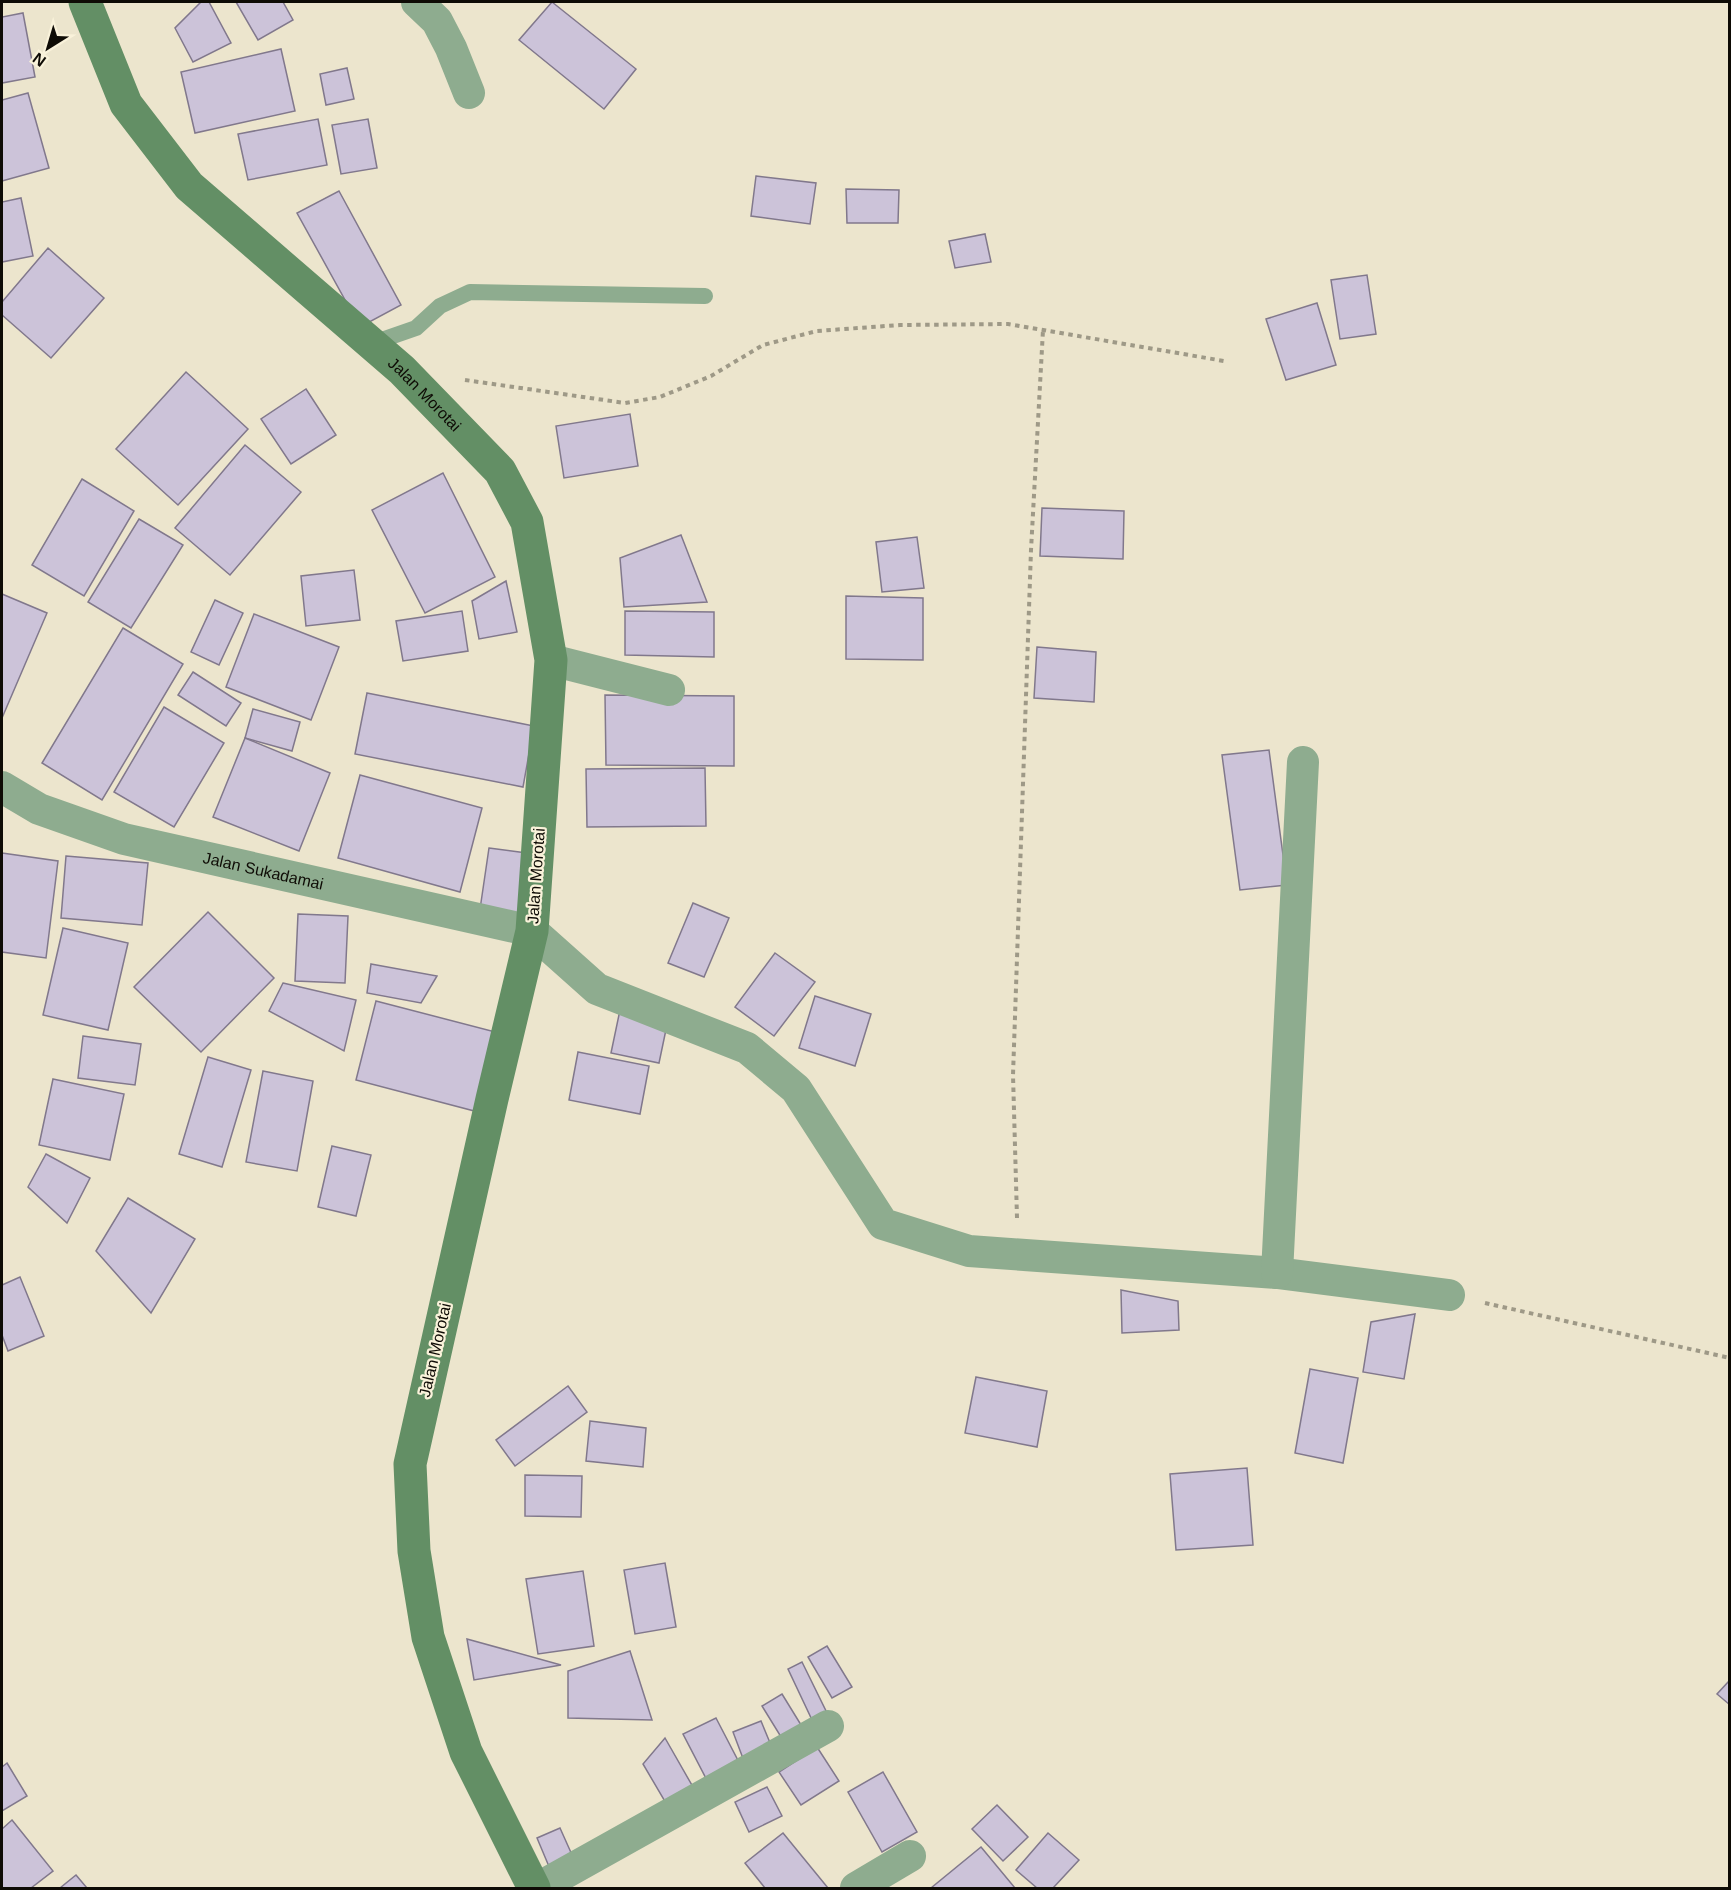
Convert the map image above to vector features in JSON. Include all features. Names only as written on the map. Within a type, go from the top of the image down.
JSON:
[{"type":"street","name":"Jalan Morotai","points":[[85,2],[126,104],[189,186],[402,370],[500,471],[527,522],[551,660],[532,932],[410,1464],[414,1551],[428,1637],[466,1752],[534,1888]]},
{"type":"street","points":[[417,2],[437,21],[452,48],[469,93]]},
{"type":"street","points":[[551,660],[669,690]]},
{"type":"street","points":[[1277,1273],[1303,762]]},
{"type":"street","name":"Jalan Sukadamai","points":[[2,787],[39,809],[124,839],[532,932]]},
{"type":"street","points":[[532,932],[597,988],[747,1048],[796,1089],[883,1224],[969,1251],[1277,1273],[1449,1295]]},
{"type":"street","points":[[538,1888],[828,1726]]},
{"type":"street","points":[[856,1888],[910,1856]]},
{"type":"lane","points":[[370,344],[416,328],[440,306],[470,292],[705,296]]},
{"type":"path","points":[[461,379],[625,403],[660,397],[711,376],[763,345],[817,331],[900,326],[1008,324],[1224,361]]},
{"type":"path","points":[[1018,1255],[1013,1075],[1031,550],[1043,330]]},
{"type":"path","points":[[1449,1295],[1730,1358]]},
{"type":"building","points":[[201,2],[209,2],[231,43],[193,62],[175,28]]},
{"type":"building","points":[[236,2],[283,2],[293,20],[258,40]]},
{"type":"building","points":[[552,2],[636,69],[604,109],[519,40]]},
{"type":"building","points":[[23,13],[35,77],[2,83],[2,17]]},
{"type":"building","points":[[281,49],[295,111],[195,133],[181,72]]},
{"type":"building","points":[[347,68],[354,99],[326,105],[320,74]]},
{"type":"building","points":[[28,93],[49,168],[2,181],[2,100]]},
{"type":"building","points":[[318,119],[327,165],[248,180],[238,134]]},
{"type":"building","points":[[368,119],[377,168],[341,174],[332,125]]},
{"type":"building","points":[[756,176],[816,183],[810,224],[751,216]]},
{"type":"building","points":[[846,189],[899,190],[898,223],[847,223]]},
{"type":"building","points":[[339,191],[401,305],[360,327],[297,213]]},
{"type":"building","points":[[21,198],[33,256],[2,262],[2,202]]},
{"type":"building","points":[[985,234],[991,262],[955,268],[949,241]]},
{"type":"building","points":[[48,248],[104,298],[51,358],[2,315],[2,302]]},
{"type":"building","points":[[1367,275],[1376,334],[1340,339],[1331,280]]},
{"type":"building","points":[[1317,303],[1336,365],[1286,380],[1266,319]]},
{"type":"building","points":[[186,372],[248,429],[178,505],[116,449]]},
{"type":"building","points":[[306,389],[336,435],[291,464],[261,419]]},
{"type":"building","points":[[630,414],[638,466],[564,478],[556,426]]},
{"type":"building","points":[[245,445],[301,492],[230,575],[175,528]]},
{"type":"building","points":[[443,473],[495,577],[425,613],[372,510]]},
{"type":"building","points":[[82,479],[134,511],[84,596],[32,565]]},
{"type":"building","points":[[1042,508],[1124,511],[1123,559],[1040,556]]},
{"type":"building","points":[[139,519],[183,545],[131,628],[88,602]]},
{"type":"building","points":[[681,535],[707,602],[624,607],[620,558]]},
{"type":"building","points":[[917,537],[924,588],[882,592],[876,542]]},
{"type":"building","points":[[354,570],[360,620],[306,626],[301,576]]},
{"type":"building","points":[[506,581],[517,632],[479,639],[472,601]]},
{"type":"building","points":[[2,594],[47,613],[2,718]]},
{"type":"building","points":[[846,596],[923,598],[923,660],[846,659]]},
{"type":"building","points":[[215,600],[243,613],[219,665],[191,652]]},
{"type":"building","points":[[462,611],[468,651],[403,661],[396,621]]},
{"type":"building","points":[[625,611],[714,612],[714,657],[625,655]]},
{"type":"building","points":[[254,614],[339,647],[311,720],[226,687]]},
{"type":"building","points":[[123,628],[183,664],[102,800],[42,763]]},
{"type":"building","points":[[1037,647],[1096,652],[1094,702],[1034,698]]},
{"type":"building","points":[[193,672],[241,703],[226,726],[178,695]]},
{"type":"building","points":[[367,693],[534,726],[523,787],[355,754]]},
{"type":"building","points":[[605,695],[734,696],[734,766],[606,765]]},
{"type":"building","points":[[164,707],[224,743],[174,827],[114,792]]},
{"type":"building","points":[[253,709],[300,722],[292,751],[245,738]]},
{"type":"building","points":[[245,738],[330,773],[299,851],[213,817]]},
{"type":"building","points":[[1269,750],[1287,885],[1240,890],[1222,755]]},
{"type":"building","points":[[705,768],[706,826],[587,827],[586,769]]},
{"type":"building","points":[[360,775],[482,808],[460,892],[338,858]]},
{"type":"building","points":[[489,848],[534,854],[525,922],[479,916]]},
{"type":"building","points":[[2,853],[58,861],[46,958],[2,952]]},
{"type":"building","points":[[66,856],[148,863],[142,925],[61,918]]},
{"type":"building","points":[[693,903],[729,918],[704,977],[668,963]]},
{"type":"building","points":[[208,912],[274,978],[201,1052],[134,987]]},
{"type":"building","points":[[298,914],[348,916],[345,983],[295,981]]},
{"type":"building","points":[[63,928],[128,943],[108,1030],[43,1015]]},
{"type":"building","points":[[775,953],[815,982],[774,1036],[735,1007]]},
{"type":"building","points":[[371,964],[437,976],[421,1003],[367,993]]},
{"type":"building","points":[[283,983],[356,1000],[344,1051],[269,1011]]},
{"type":"building","points":[[815,996],[871,1014],[855,1066],[799,1048]]},
{"type":"building","points":[[376,1001],[503,1034],[482,1113],[356,1080]]},
{"type":"building","points":[[620,1010],[668,1020],[659,1063],[611,1053]]},
{"type":"building","points":[[83,1036],[141,1044],[135,1085],[78,1078]]},
{"type":"building","points":[[578,1052],[649,1066],[640,1114],[569,1100]]},
{"type":"building","points":[[208,1057],[251,1070],[222,1167],[179,1154]]},
{"type":"building","points":[[263,1071],[313,1081],[297,1171],[246,1162]]},
{"type":"building","points":[[53,1079],[124,1094],[110,1160],[39,1145]]},
{"type":"building","points":[[332,1146],[371,1155],[356,1216],[318,1207]]},
{"type":"building","points":[[46,1154],[90,1178],[67,1223],[28,1187]]},
{"type":"building","points":[[128,1198],[195,1239],[151,1313],[96,1251]]},
{"type":"building","points":[[20,1277],[44,1336],[8,1351],[2,1335],[2,1285]]},
{"type":"building","points":[[1121,1290],[1178,1301],[1179,1330],[1122,1333]]},
{"type":"building","points":[[1415,1314],[1404,1379],[1363,1372],[1371,1322]]},
{"type":"building","points":[[1310,1369],[1358,1378],[1343,1463],[1295,1453]]},
{"type":"building","points":[[976,1377],[1047,1391],[1037,1447],[965,1433]]},
{"type":"building","points":[[568,1386],[587,1412],[515,1466],[496,1440]]},
{"type":"building","points":[[590,1421],[646,1428],[643,1467],[586,1461]]},
{"type":"building","points":[[1247,1468],[1253,1545],[1176,1550],[1170,1474]]},
{"type":"building","points":[[525,1475],[582,1476],[581,1517],[525,1516]]},
{"type":"building","points":[[665,1563],[676,1627],[635,1634],[624,1570]]},
{"type":"building","points":[[583,1571],[594,1646],[538,1654],[526,1579]]},
{"type":"building","points":[[467,1639],[561,1665],[474,1680]]},
{"type":"building","points":[[827,1646],[852,1687],[832,1698],[808,1657]]},
{"type":"building","points":[[630,1651],[652,1720],[568,1718],[568,1671]]},
{"type":"building","points":[[802,1662],[828,1715],[813,1722],[788,1669]]},
{"type":"building","points":[[1730,1680],[1730,1705],[1717,1694]]},
{"type":"building","points":[[782,1694],[806,1733],[786,1745],[762,1706]]},
{"type":"building","points":[[716,1718],[744,1772],[711,1788],[683,1734]]},
{"type":"building","points":[[761,1721],[773,1750],[744,1761],[733,1732]]},
{"type":"building","points":[[665,1738],[697,1794],[670,1810],[643,1764]]},
{"type":"building","points":[[817,1747],[839,1781],[801,1805],[779,1772]]},
{"type":"building","points":[[7,1763],[27,1796],[2,1811],[2,1767]]},
{"type":"building","points":[[883,1772],[917,1832],[882,1852],[848,1792]]},
{"type":"building","points":[[767,1787],[782,1816],[749,1832],[735,1802]]},
{"type":"building","points":[[997,1805],[1028,1837],[1003,1861],[972,1829]]},
{"type":"building","points":[[12,1820],[53,1871],[31,1888],[2,1888],[2,1829]]},
{"type":"building","points":[[560,1828],[577,1866],[553,1876],[537,1838]]},
{"type":"building","points":[[783,1833],[828,1888],[765,1888],[745,1863]]},
{"type":"building","points":[[1048,1833],[1079,1860],[1053,1888],[1037,1888],[1016,1870]]},
{"type":"building","points":[[981,1847],[1015,1888],[931,1888]]},
{"type":"building","points":[[76,1875],[87,1888],[60,1888]]}]
